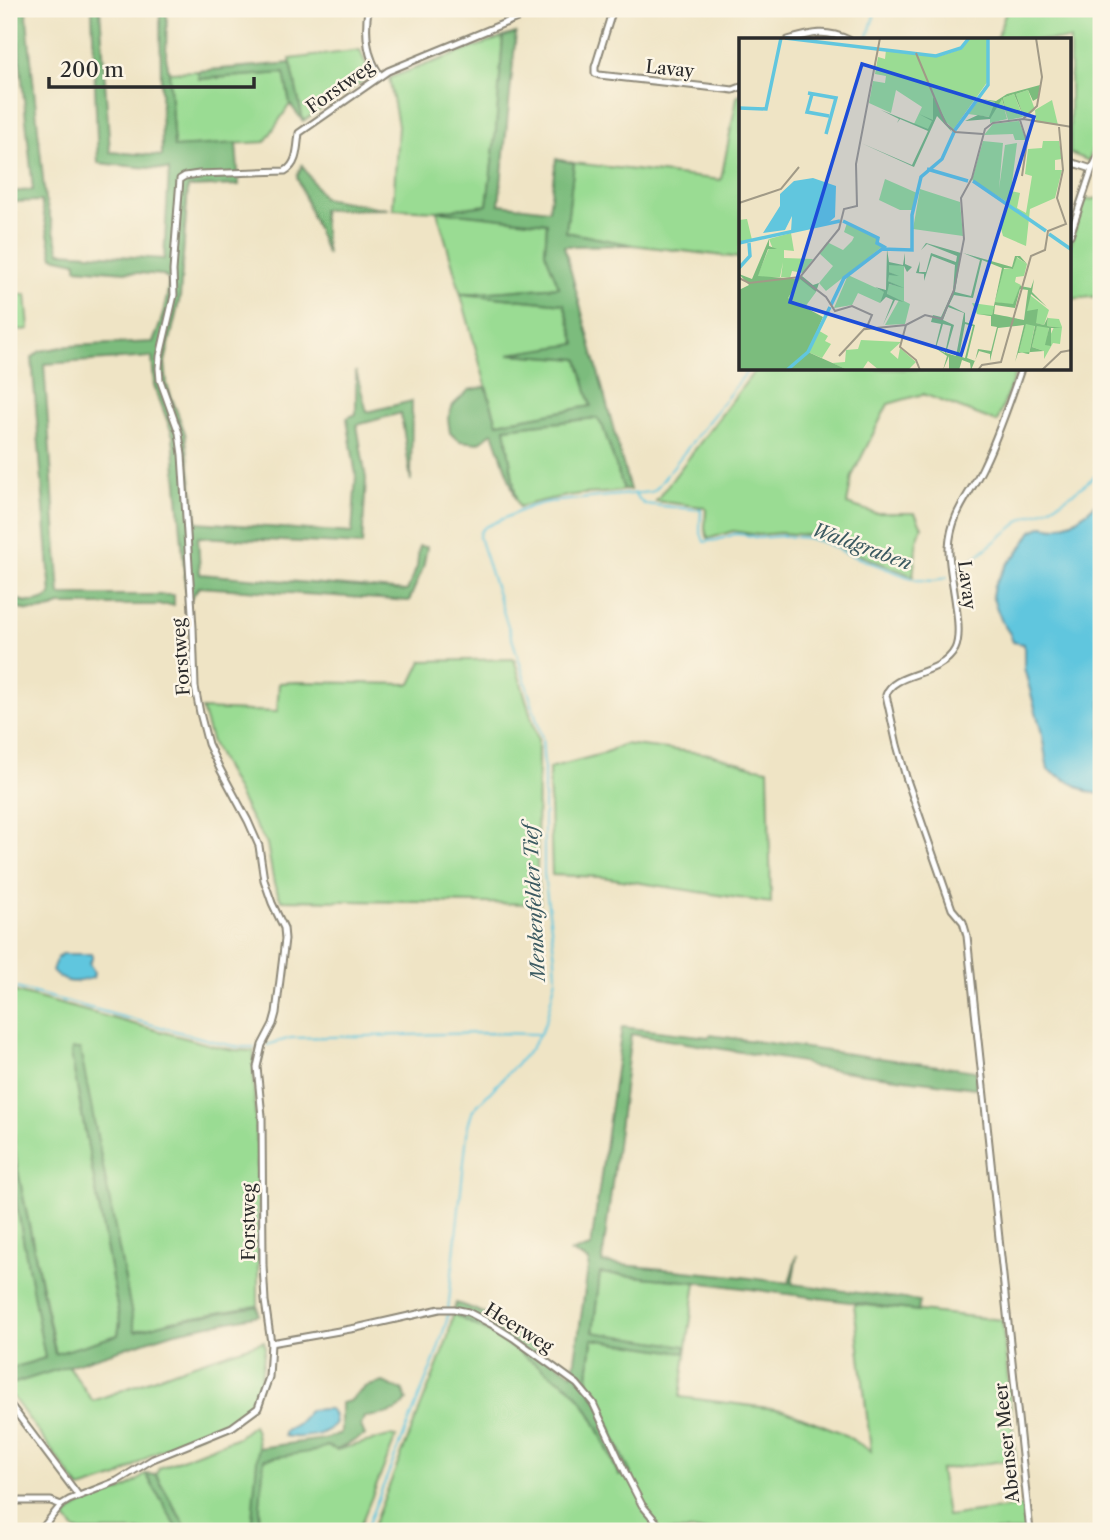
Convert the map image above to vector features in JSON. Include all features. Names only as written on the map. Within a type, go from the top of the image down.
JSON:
[{"type":"street","points":[[368,9],[367,41],[380,75]]},
{"type":"street","name":"Forstweg","points":[[40,1531],[61,1506],[78,1495],[117,1481],[153,1460],[244,1419],[258,1408],[269,1377],[271,1343],[263,1265],[262,1116],[257,1067],[262,1045],[276,1013],[285,939],[284,928],[264,880],[259,846],[208,744],[195,687],[182,455],[179,433],[160,380],[160,356],[172,306],[180,179],[199,174],[285,172],[292,167],[295,160],[299,132],[380,75],[539,9]]},
{"type":"street","name":"Lavay","points":[[613,9],[595,73],[733,90],[739,88]]},
{"type":"street","points":[[796,38],[829,33],[843,38]]},
{"type":"street","points":[[1072,229],[1092,169],[1101,151]]},
{"type":"street","points":[[1072,163],[1092,169]]},
{"type":"street","name":"Lavay","points":[[1011,1351],[967,936],[963,922],[952,909],[906,777],[886,695],[896,681],[928,671],[945,662],[956,649],[959,632],[949,564],[953,522],[984,465],[1020,371]]},
{"type":"street","name":"Heerweg","points":[[271,1343],[440,1309],[468,1312],[491,1324],[577,1384],[593,1403],[642,1505],[664,1531]]},
{"type":"street","name":"Abenser Meer","points":[[1011,1351],[1030,1531]]},
{"type":"street","points":[[9,1403],[78,1495]]},
{"type":"street","points":[[9,1501],[51,1502],[61,1506]]},
{"type":"green space","points":[[15,9],[26,9],[45,199],[60,252],[164,259],[169,170],[98,163],[92,9],[100,9],[110,152],[162,156],[160,9],[167,9],[166,57],[174,147],[236,143],[239,185],[188,187],[180,297],[165,362],[167,385],[185,433],[197,522],[352,533],[356,476],[347,418],[356,414],[356,371],[367,412],[412,401],[411,481],[401,413],[357,425],[366,479],[362,545],[198,537],[200,574],[407,591],[417,567],[419,546],[427,547],[423,568],[409,601],[199,587],[187,604],[173,436],[154,385],[152,357],[44,364],[60,595],[174,595],[174,605],[60,605],[34,611],[9,605],[9,597],[36,602],[51,595],[32,358],[40,351],[69,346],[153,342],[164,312],[169,280],[163,275],[76,268],[76,262],[53,257],[41,201],[9,202],[9,192],[33,190]]},
{"type":"green space","points":[[1007,9],[1059,9],[1101,19],[1101,118],[1089,161],[1072,154],[1072,38],[997,38]]},
{"type":"green space","points":[[516,33],[499,204],[549,210],[556,159],[574,163],[566,232],[633,245],[564,246],[630,490],[624,490],[603,427],[597,418],[505,428],[516,499],[493,432],[479,443],[460,441],[450,433],[448,418],[453,405],[469,390],[486,387],[497,423],[591,406],[578,359],[509,354],[576,344],[564,304],[461,294],[559,287],[545,252],[547,223],[437,211],[487,205],[503,37]]},
{"type":"green space","points":[[503,37],[487,206],[442,211],[547,223],[545,252],[560,287],[467,294],[564,304],[577,344],[514,354],[578,359],[591,406],[497,423],[437,211],[393,209],[398,125],[389,78]]},
{"type":"green space","points":[[360,50],[371,76],[303,121],[290,59]]},
{"type":"green space","points":[[291,63],[303,121],[290,104],[284,73],[199,79],[198,71]]},
{"type":"green space","points":[[198,71],[199,79],[285,73],[290,104],[265,142],[174,147],[169,72]]},
{"type":"green space","points":[[739,96],[739,258],[633,245],[566,232],[574,163],[721,180]]},
{"type":"green space","points":[[302,165],[323,198],[388,209],[322,210],[327,255],[297,177]]},
{"type":"green space","points":[[1101,198],[1101,296],[1072,299],[1072,239],[1084,200]]},
{"type":"green space","points":[[26,294],[29,329],[9,332],[9,296]]},
{"type":"green space","points":[[754,371],[1016,371],[997,422],[923,394],[888,404],[852,476],[847,504],[875,513],[915,513],[922,527],[917,541],[913,576],[829,541],[807,535],[759,535],[733,531],[708,539],[705,529],[706,509],[656,501]]},
{"type":"green space","points":[[597,418],[603,427],[624,490],[572,495],[519,507],[505,428]]},
{"type":"green space","points":[[514,659],[538,740],[537,870],[540,904],[281,900],[274,884],[267,844],[212,743],[202,709],[277,712],[279,683],[411,684],[422,661]]},
{"type":"green space","points":[[624,744],[710,754],[768,769],[771,903],[602,877],[552,875],[549,768],[602,754]]},
{"type":"green space","points":[[9,990],[218,1047],[254,1051],[258,1306],[173,1321],[135,1332],[80,1050],[73,1049],[71,1054],[120,1322],[118,1335],[56,1354],[17,1166],[9,1096]]},
{"type":"green space","points":[[622,1027],[710,1035],[976,1071],[976,1088],[811,1067],[802,1062],[631,1034],[602,1263],[789,1283],[797,1255],[792,1284],[920,1301],[918,1311],[696,1282],[600,1273],[593,1332],[686,1346],[685,1353],[592,1339],[587,1386],[598,1401],[631,1474],[619,1476],[586,1407],[570,1387],[489,1332],[453,1314],[456,1303],[488,1316],[573,1374],[589,1261],[571,1252],[591,1247]]},
{"type":"green space","points":[[72,1049],[80,1049],[135,1331],[173,1321],[258,1306],[259,1315],[175,1332],[9,1385],[9,1369],[45,1358],[9,1168],[17,1166],[55,1354],[118,1335],[120,1322]]},
{"type":"green space","points":[[11,1173],[45,1358],[9,1369],[9,1174]]},
{"type":"green space","points":[[600,1273],[696,1282],[680,1397],[784,1410],[840,1432],[871,1451],[854,1304],[1002,1320],[1016,1459],[940,1470],[947,1516],[1021,1506],[1026,1531],[371,1531],[438,1364],[453,1314],[489,1332],[570,1387],[586,1407],[619,1476],[598,1401],[587,1386]]},
{"type":"green space","points":[[264,1341],[260,1384],[252,1404],[230,1422],[154,1453],[118,1477],[80,1489],[9,1392],[9,1385],[68,1366],[93,1401]]},
{"type":"green space","points":[[383,1382],[403,1391],[407,1400],[393,1411],[364,1417],[361,1426],[365,1435],[337,1450],[327,1446],[315,1451],[264,1459],[258,1531],[251,1531],[258,1448],[324,1439],[341,1433],[341,1403],[350,1401],[365,1387]]},
{"type":"green space","points":[[253,1425],[258,1461],[251,1531],[188,1531],[156,1475],[159,1468],[238,1437]]},
{"type":"green space","points":[[389,1436],[396,1437],[358,1531],[258,1531],[263,1458],[315,1451],[327,1446],[337,1450]]},
{"type":"green space","points":[[146,1474],[179,1531],[76,1531],[66,1519],[83,1504],[125,1489]]},
{"type":"green space","points":[[146,1474],[156,1475],[188,1531],[179,1531]]},
{"type":"water","points":[[1101,499],[1101,794],[1088,792],[1048,770],[1041,730],[1024,668],[1024,644],[1013,642],[992,596],[994,586],[1007,564],[1032,531],[1043,526],[1055,528],[1072,522]]},
{"type":"water","points":[[62,954],[92,954],[89,963],[94,973],[93,978],[71,982],[57,976],[52,971]]},
{"type":"water","points":[[330,1409],[335,1423],[326,1431],[312,1436],[284,1436],[284,1432],[309,1411]]},
{"type":"waterway","points":[[868,38],[876,9]]},
{"type":"waterway","name":"Menkenfelder Tief","points":[[365,1531],[435,1358],[447,1320],[468,1125],[473,1110],[529,1051],[540,1034],[546,1021],[556,978],[544,874],[542,738],[479,537],[480,532],[485,527],[529,507],[549,502],[655,490],[747,371]]},
{"type":"waterway","name":"Waldgraben","points":[[954,574],[1023,519],[1063,500],[1101,471]]},
{"type":"waterway","name":"Waldgraben","points":[[635,495],[644,504],[701,510],[700,530],[704,542],[735,534],[758,538],[808,538],[916,580],[935,581],[947,577]]},
{"type":"waterway","points":[[9,986],[220,1043],[256,1047]]},
{"type":"waterway","points":[[267,1045],[291,1038],[538,1034]]}]
